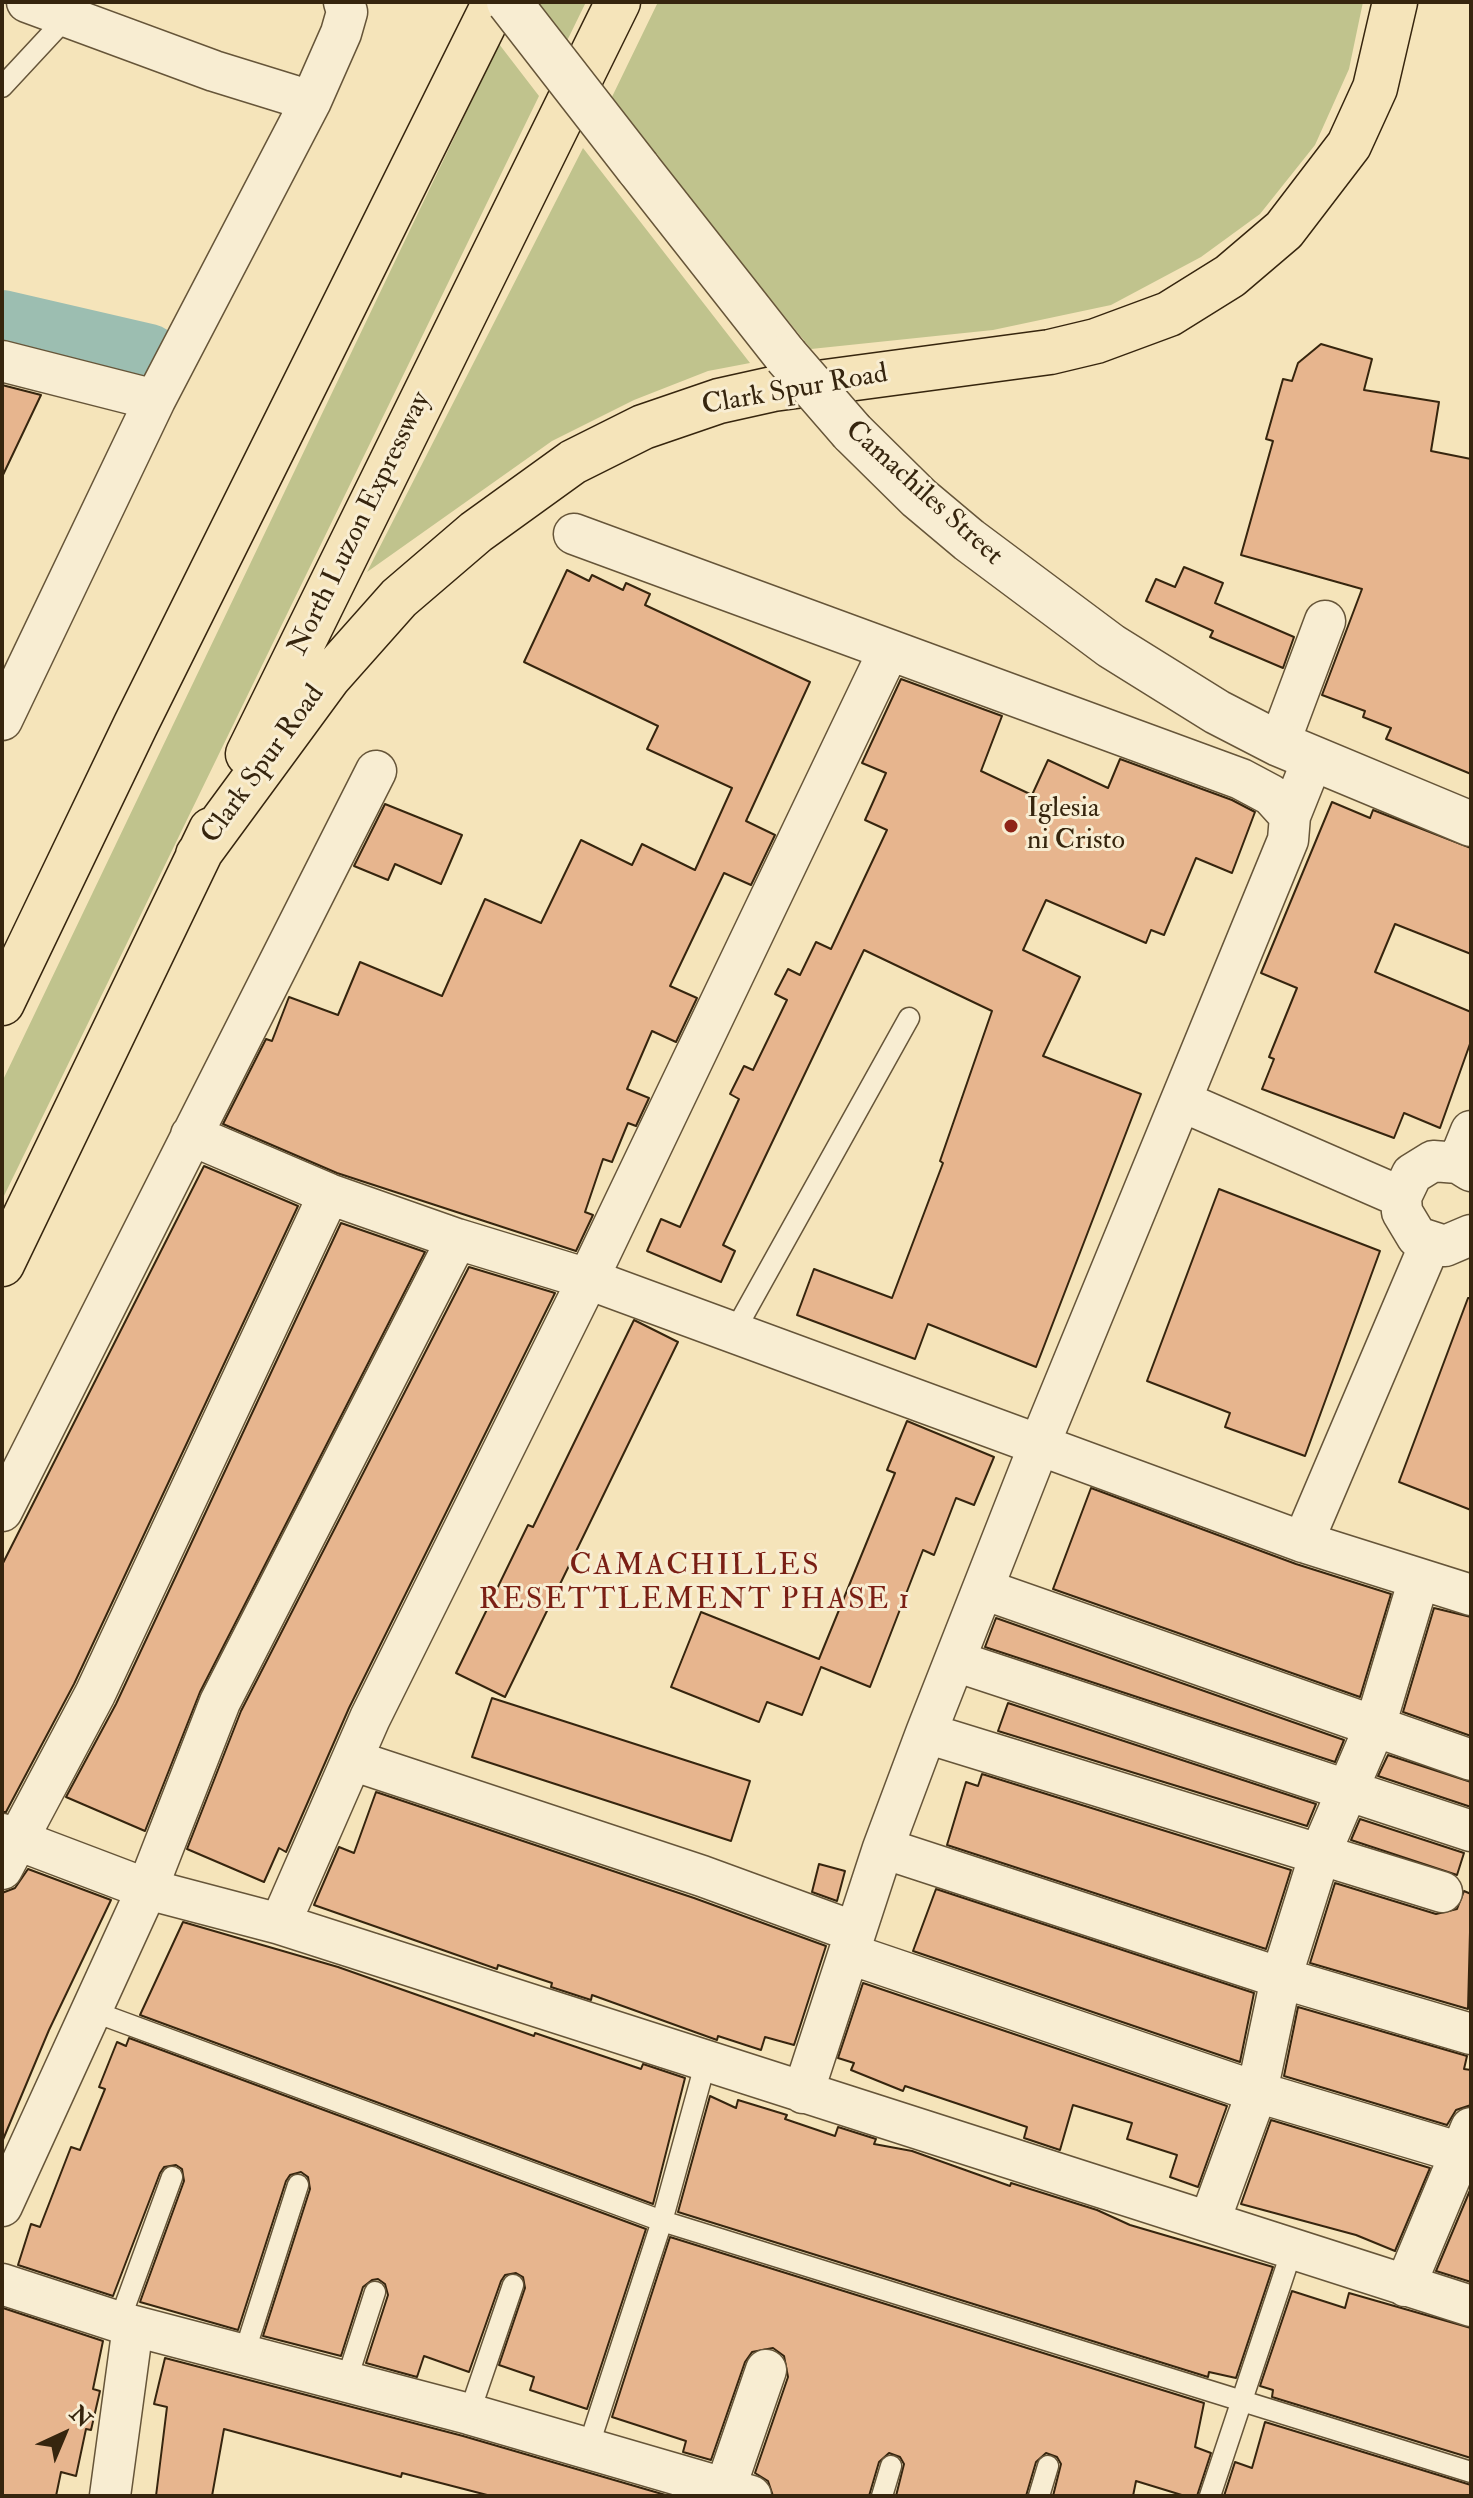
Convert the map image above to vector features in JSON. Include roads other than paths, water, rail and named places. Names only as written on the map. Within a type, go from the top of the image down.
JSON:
[{"type":"highway","points":[[471,49],[486,2]]},
{"type":"highway","points":[[2,1003],[136,724],[495,2]]},
{"type":"highway","name":"North Luzon Expressway","points":[[2,1264],[198,855],[618,2]]},
{"type":"highway","name":"Clark Spur Road","points":[[198,855],[328,678],[390,608],[476,532],[573,462],[643,427],[719,401],[773,389],[1050,352],[1096,341],[1169,314],[1230,276],[1284,230],[1349,145],[1375,88],[1395,2]]},
{"type":"street","points":[[27,2],[214,71],[311,101]]},
{"type":"street","points":[[2,720],[155,400],[311,101],[341,33],[347,12],[344,2]]},
{"type":"street","name":"Camachiles Street","points":[[509,2],[786,356],[852,432],[919,498],[1063,612],[1217,712],[1296,752],[1471,824]]},
{"type":"street","points":[[2,361],[155,400]]},
{"type":"street","points":[[574,534],[1241,779],[1271,795],[1290,816]]},
{"type":"street","points":[[803,2093],[883,1848],[926,1733],[1040,1443],[1288,840],[1296,752],[1325,621]]},
{"type":"street","points":[[280,1924],[352,1760],[588,1279],[889,650]]},
{"type":"street","points":[[2,1511],[376,771]]},
{"type":"street","points":[[1181,1101],[1401,1197]]},
{"type":"street","points":[[191,1135],[329,1194],[457,1239],[588,1279],[1303,1542],[1471,1595]]},
{"type":"street","points":[[1467,1155],[1421,1166],[1405,1185],[1401,1197],[1407,1226],[1430,1244],[1459,1243],[1471,1235]]},
{"type":"street","points":[[329,1194],[95,1694],[7,1848],[280,1924],[1471,2306]]},
{"type":"street","points":[[2,2206],[147,1889],[239,1662],[457,1239]]},
{"type":"street","points":[[1303,1542],[1430,1244]]},
{"type":"street","points":[[1210,2220],[1257,2092],[1281,1978],[1320,1854],[1375,1726],[1419,1579]]},
{"type":"street","points":[[983,1589],[1471,1760]]},
{"type":"street","points":[[955,1661],[1471,1831]]},
{"type":"street","points":[[926,1733],[1442,1892]]},
{"type":"street","points":[[352,1760],[702,1876],[853,1943],[1257,2092],[1465,2140],[1405,2286]]},
{"type":"street","points":[[883,1848],[1281,1978],[1471,2034]]},
{"type":"street","points":[[2,2284],[126,2324],[469,2414],[738,2493],[766,2370]]},
{"type":"street","points":[[110,2496],[126,2324]]},
{"type":"lane","points":[[2,87],[67,17]]},
{"type":"lane","points":[[733,1334],[909,1018]]},
{"type":"lane","points":[[92,2011],[662,2221],[1471,2472]]},
{"type":"lane","points":[[587,2451],[662,2221],[706,2061]]},
{"type":"lane","points":[[126,2324],[172,2177]]},
{"type":"lane","points":[[244,2354],[298,2185]]},
{"type":"lane","points":[[1210,2496],[1244,2402],[1293,2247]]},
{"type":"lane","points":[[469,2414],[513,2285]]},
{"type":"lane","points":[[346,2382],[375,2292]]},
{"type":"lane","points":[[882,2496],[891,2466]]},
{"type":"lane","points":[[1039,2496],[1048,2466]]},
{"type":"waterway","points":[[2,321],[149,355]]},
{"type":"place","name":"Iglesia ni Cristo","points":[[1011,826]]},
{"type":"district","name":"CAMACHILLES RESETTLEMENT PHASE 1","points":[[695,1585]]}]
